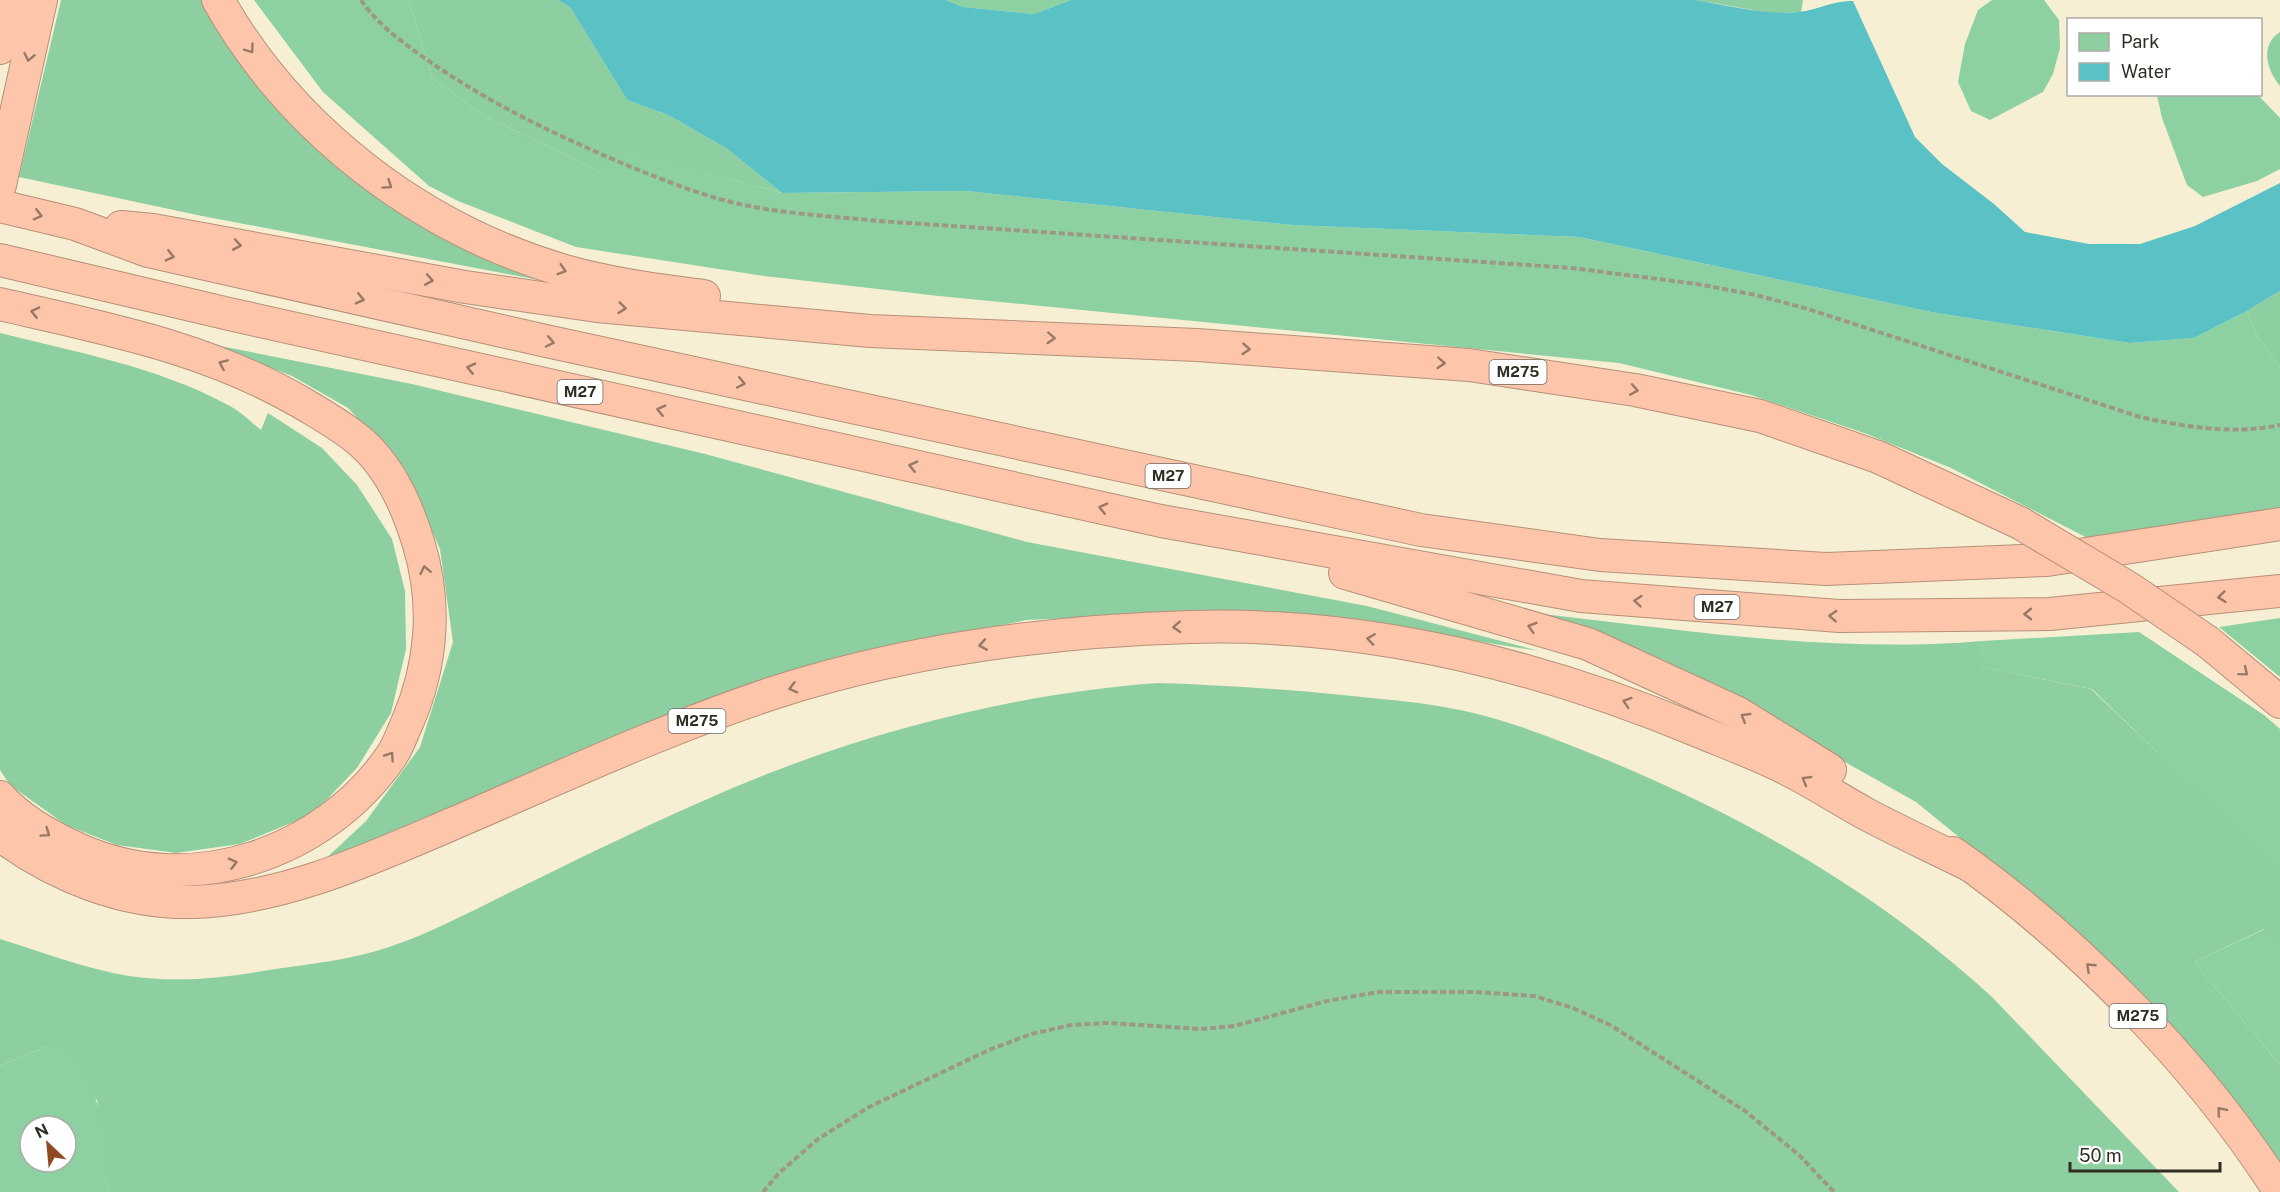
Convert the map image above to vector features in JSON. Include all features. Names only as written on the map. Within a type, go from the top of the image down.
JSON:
[{"type":"highway","points":[[0,48],[10,0]]},
{"type":"highway","points":[[3,172],[41,0]]},
{"type":"highway","name":"M275","points":[[218,0],[237,32],[274,79],[332,141],[416,205],[490,244],[566,271],[634,286],[726,298],[942,320],[993,335],[1197,345],[1469,365],[1635,390],[1760,416],[1878,457],[2020,523],[2129,588],[2208,642],[2280,702]]},
{"type":"highway","name":"M27","points":[[0,206],[75,224],[148,251],[546,341],[1410,528],[1556,549],[1600,555],[1826,569],[2047,560],[2280,524]]},
{"type":"highway","points":[[75,224],[153,230],[465,287],[597,306],[870,331],[993,335]]},
{"type":"highway","name":"M27","points":[[0,260],[252,319],[1161,521],[1581,596],[1839,616],[2050,614],[2280,591]]},
{"type":"highway","points":[[0,304],[131,334],[219,361],[276,388],[331,420],[363,443],[388,473],[409,513],[427,573],[431,638],[417,700],[393,754],[358,796],[320,827],[267,855],[210,869],[146,870],[99,859],[52,838],[0,797]]},
{"type":"highway","points":[[1161,521],[1270,555],[1369,579],[1588,644],[1738,713],[1850,782],[1969,865]]},
{"type":"highway","name":"M275","points":[[0,835],[24,854],[71,877],[133,897],[191,902],[243,897],[318,878],[380,855],[681,727],[773,693],[863,668],[990,643],[1100,631],[1285,628],[1429,649],[1503,664],[1632,704],[1783,767],[1870,816],[1969,865],[2050,930],[2117,992],[2249,1144],[2280,1192]]},
{"type":"path","points":[[361,0],[372,16],[419,55],[487,100],[550,133],[670,183],[728,202],[771,211],[869,220],[1572,268],[1697,284],[1756,295],[1808,309],[2140,417],[2180,426],[2223,430],[2280,425]]},
{"type":"path","points":[[763,1192],[779,1173],[818,1139],[869,1107],[989,1050],[1031,1034],[1071,1025],[1109,1023],[1201,1029],[1234,1026],[1327,1001],[1378,992],[1475,992],[1534,996],[1573,1008],[1610,1025],[1745,1111],[1799,1155],[1834,1192]]},
{"type":"green space","points":[[61,0],[203,0],[252,77],[281,112],[348,174],[385,202],[424,226],[482,254],[534,270],[534,279],[202,216],[19,177]]},
{"type":"green space","points":[[254,0],[409,0],[432,78],[485,116],[601,172],[623,149],[782,193],[966,191],[1292,225],[1579,237],[1936,313],[2130,343],[2194,338],[2247,311],[2258,338],[2280,367],[2280,512],[2099,544],[1951,468],[1867,434],[1751,395],[1619,363],[939,296],[764,276],[576,247],[458,201],[429,186],[323,92]]},
{"type":"green space","points":[[409,0],[557,0],[570,7],[627,100],[668,115],[726,148],[782,193],[705,172],[601,172],[485,116],[432,78]]},
{"type":"green space","points":[[946,0],[1071,0],[1034,14],[963,7]]},
{"type":"green space","points":[[1696,0],[1803,0],[1801,12],[1770,13]]},
{"type":"green space","points":[[1992,0],[2044,0],[2059,20],[2060,48],[2053,74],[2043,92],[1990,120],[1971,111],[1958,82],[1965,44],[1978,10]]},
{"type":"green space","points":[[2280,32],[2280,86],[2271,72],[2267,58],[2270,44]]},
{"type":"green space","points":[[2157,96],[2259,96],[2280,118],[2280,169],[2257,181],[2203,197],[2187,185],[2162,118]]},
{"type":"green space","points":[[2280,291],[2280,367],[2258,338],[2247,311]]},
{"type":"green space","points":[[0,333],[87,354],[174,380],[232,407],[261,430],[268,413],[322,448],[357,485],[392,539],[405,591],[406,649],[391,713],[357,768],[313,814],[240,844],[176,853],[117,845],[66,825],[10,785],[0,770]]},
{"type":"green space","points":[[210,344],[412,384],[705,454],[1027,542],[1367,606],[1539,651],[1382,626],[1213,612],[1026,620],[827,663],[319,865],[366,821],[420,747],[453,642],[440,549],[405,469],[348,408],[292,376]]},
{"type":"green space","points":[[1526,612],[1754,638],[1811,642],[1925,644],[1982,641],[1981,667],[2091,689],[2280,869],[2280,947],[2264,929],[2194,962],[2280,1065],[2280,1164],[2221,1091],[2024,890],[1916,802],[1664,660]]},
{"type":"green space","points":[[2280,618],[2280,677],[2219,627]]},
{"type":"green space","points":[[2139,632],[2264,715],[2280,729],[2280,871],[2092,689],[1980,667],[1982,641]]},
{"type":"green space","points":[[1159,683],[1319,693],[1401,701],[1460,710],[1499,720],[1556,740],[1612,762],[1714,809],[1813,863],[1860,893],[1950,960],[1992,997],[2179,1192],[109,1192],[97,1100],[47,1046],[0,1066],[0,939],[97,969],[129,976],[164,979],[199,979],[234,975],[360,955],[423,934],[676,813],[779,769],[831,751],[939,719],[994,706],[1105,688]]},
{"type":"green space","points":[[2265,929],[2280,947],[2280,1065],[2194,962]]},
{"type":"green space","points":[[47,1046],[62,1046],[76,1062],[95,1096],[103,1132],[109,1192],[0,1192],[0,1066]]},
{"type":"water","points":[[557,0],[946,0],[963,7],[1034,14],[1071,0],[1696,0],[1786,13],[1853,1],[1915,137],[1942,164],[1994,204],[2025,232],[2089,244],[2140,244],[2195,226],[2280,183],[2280,291],[2194,338],[2130,343],[1936,313],[1579,237],[1292,225],[966,191],[782,193],[726,148],[668,115],[627,100],[570,7]]}]
